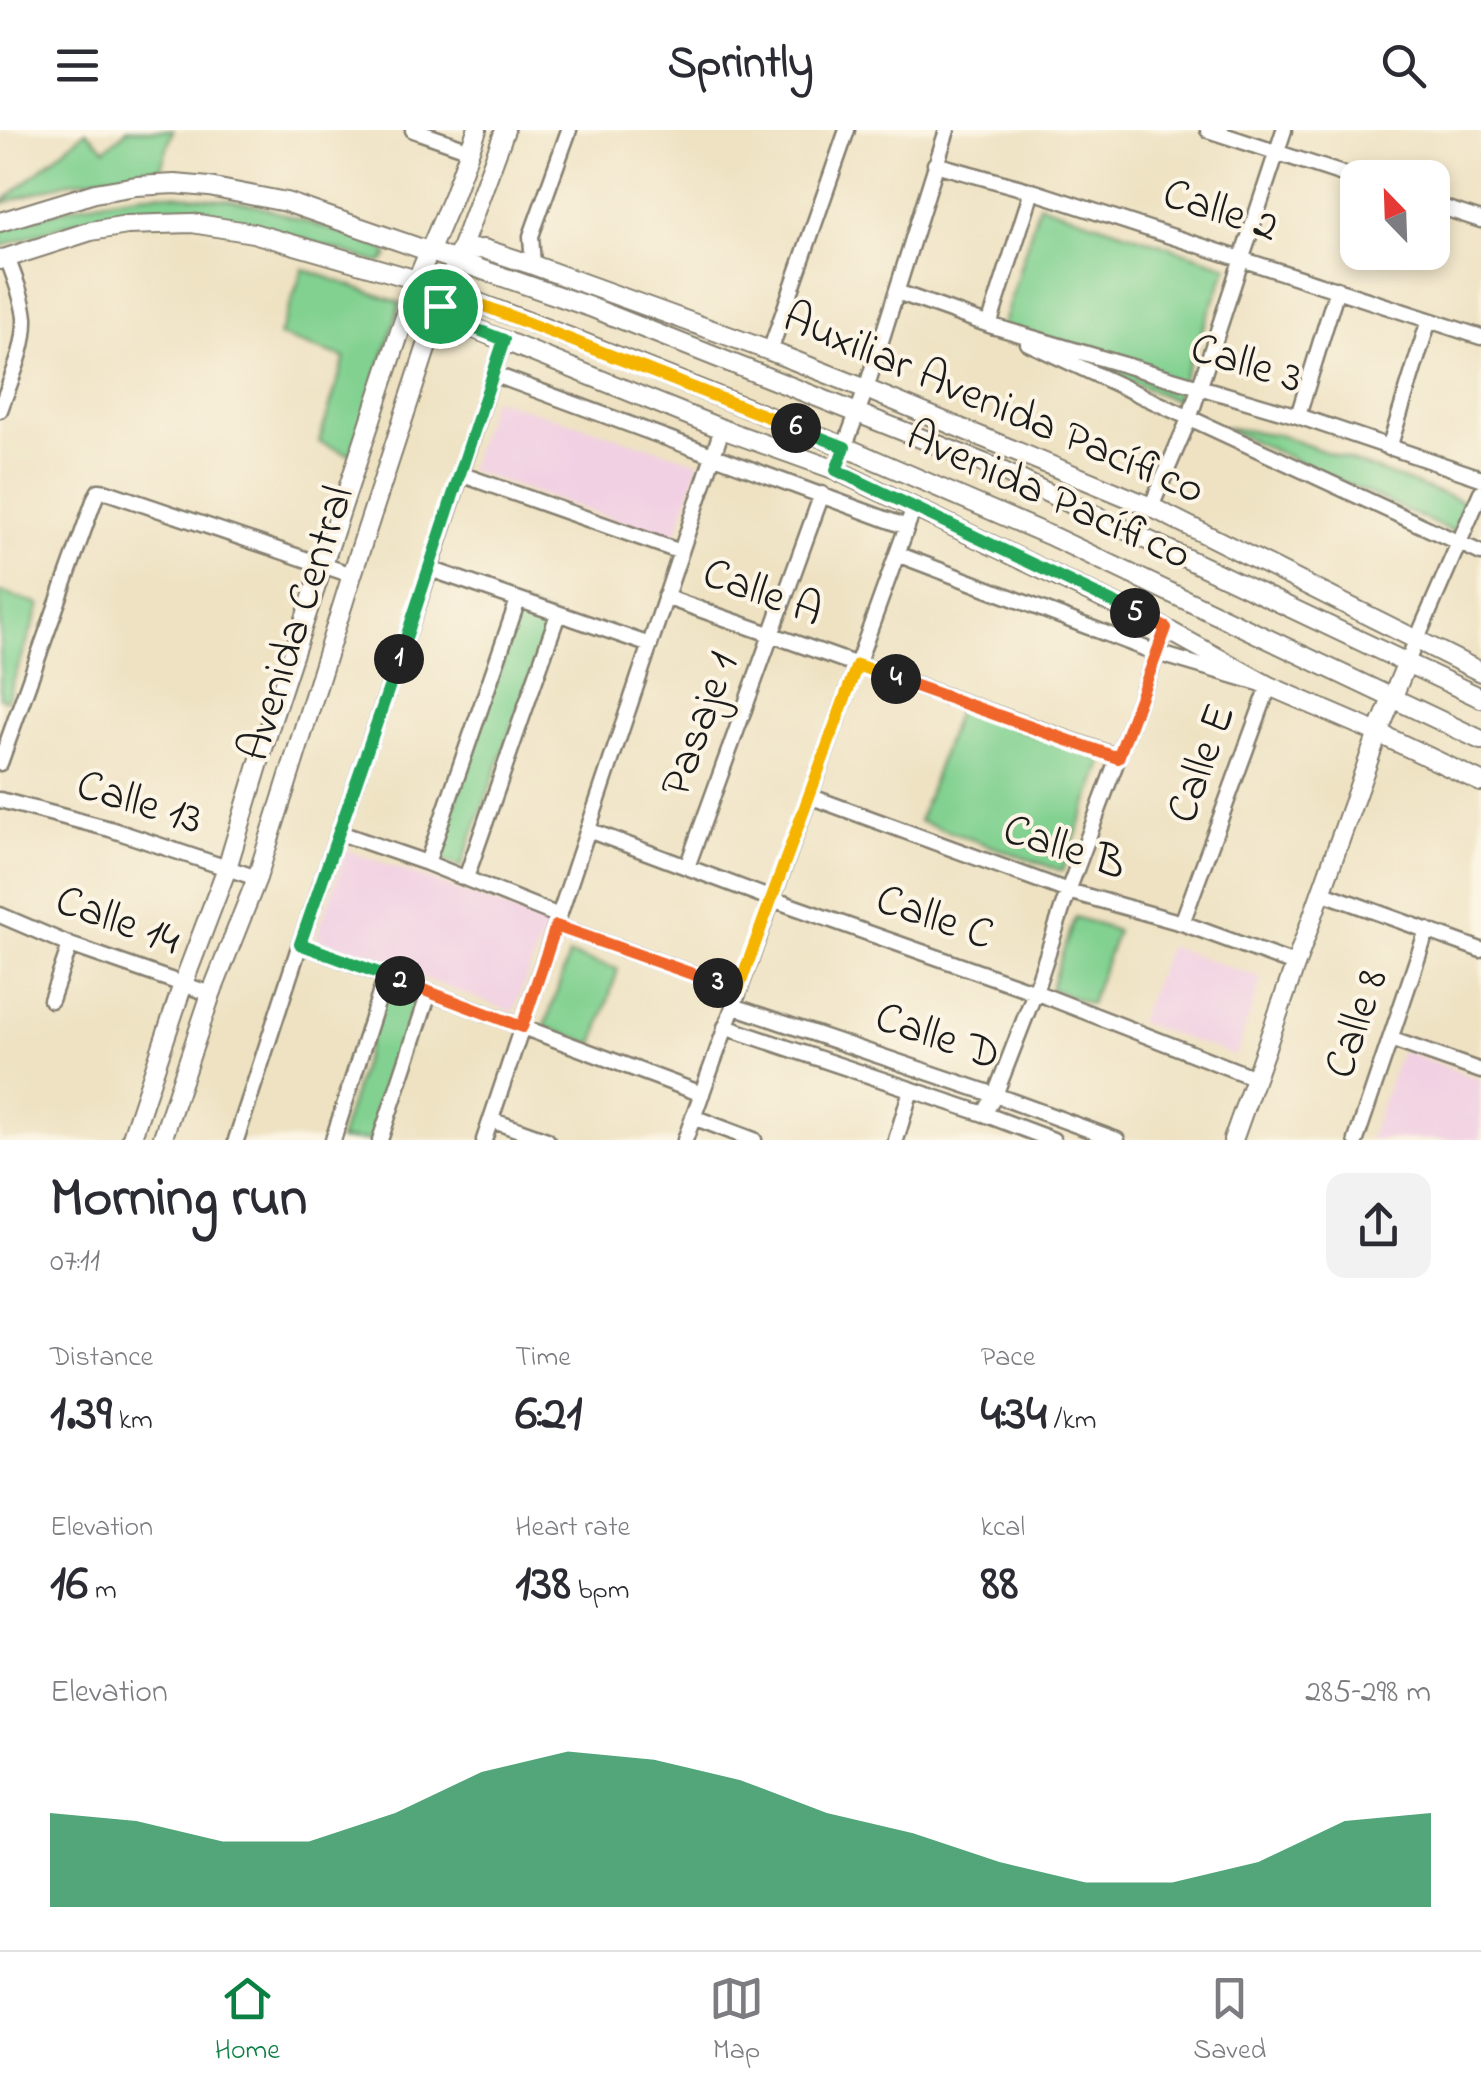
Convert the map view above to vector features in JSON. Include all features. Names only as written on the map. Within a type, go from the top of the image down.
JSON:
[{"type":"main road","points":[[470,150],[477,130]]},
{"type":"main road","name":"Avenida Central","points":[[162,1140],[211,994],[257,878],[443,298],[505,130]]},
{"type":"main road","name":"Avenida Central","points":[[130,1140],[227,868],[417,280],[470,150]]},
{"type":"main road","name":"Avenida Pacífico","points":[[0,222],[95,192],[136,186],[210,186],[286,202],[430,252],[458,255],[990,466],[1481,698]]},
{"type":"main road","name":"Avenida Pacífico","points":[[4,258],[91,230],[192,223],[253,233],[417,280],[443,298],[582,342],[845,447],[1053,537],[1481,740]]},
{"type":"main road","name":"Auxiliar Avenida Pacífico","points":[[458,255],[484,249],[533,265],[866,389],[1151,507],[1481,672]]},
{"type":"main road","points":[[443,298],[458,322],[722,429],[836,470],[1166,628],[1269,686],[1481,782]]},
{"type":"main road","points":[[1232,1140],[1378,734],[1408,662]]},
{"type":"street","points":[[413,130],[470,150]]},
{"type":"street","points":[[533,265],[532,236],[569,130]]},
{"type":"street","points":[[770,351],[847,130]]},
{"type":"street","points":[[836,470],[866,389],[947,130]]},
{"type":"street","points":[[1208,130],[1340,173]]},
{"type":"street","points":[[1151,507],[1189,419],[1284,130]]},
{"type":"street","name":"Calle 2","points":[[935,164],[1032,190],[1481,337]]},
{"type":"street","points":[[989,325],[1032,190]]},
{"type":"street","points":[[1450,210],[1481,220]]},
{"type":"street","points":[[0,410],[23,345],[25,321],[22,300],[4,258]]},
{"type":"street","points":[[1298,416],[1337,289]]},
{"type":"street","name":"Calle 3","points":[[897,292],[989,325],[1298,416],[1481,478]]},
{"type":"street","points":[[1389,448],[1428,320]]},
{"type":"street","name":"Calle 3","points":[[989,325],[1481,553]]},
{"type":"street","points":[[236,1140],[504,340]]},
{"type":"street","points":[[493,374],[906,527]]},
{"type":"street","points":[[484,1140],[722,429]]},
{"type":"street","points":[[460,474],[681,552]]},
{"type":"street","points":[[0,763],[100,491],[352,575]]},
{"type":"street","points":[[1408,662],[1481,492]]},
{"type":"street","name":"Pasaje 1","points":[[686,867],[822,494]]},
{"type":"street","points":[[686,1140],[914,507]]},
{"type":"street","points":[[897,554],[1157,652],[1269,686]]},
{"type":"street","points":[[430,569],[650,644]]},
{"type":"street","name":"Calle A","points":[[665,597],[1118,758]]},
{"type":"street","points":[[428,863],[518,600]]},
{"type":"street","points":[[466,878],[558,614]]},
{"type":"street","points":[[984,1114],[1035,992],[1068,890],[1166,628]]},
{"type":"street","name":"Calle E","points":[[1182,923],[1269,686]]},
{"type":"street","name":"Calle B","points":[[809,796],[1068,890],[1182,923],[1297,965]]},
{"type":"street","name":"Calle 13","points":[[0,800],[110,828],[257,878]]},
{"type":"street","name":"Calle C","points":[[588,830],[1035,992],[1254,1078]]},
{"type":"street","points":[[340,834],[428,863],[557,921],[738,990]]},
{"type":"street","points":[[1321,892],[1481,950]]},
{"type":"street","name":"Calle 14","points":[[0,916],[70,946],[211,994]]},
{"type":"street","name":"Calle 8","points":[[1356,1140],[1427,930]]},
{"type":"street","points":[[300,944],[702,1094]]},
{"type":"street","points":[[51,1000],[70,946]]},
{"type":"street","points":[[333,1140],[386,975]]},
{"type":"street","points":[[380,1140],[429,992]]},
{"type":"street","name":"Calle D","points":[[733,1006],[1117,1140]]},
{"type":"street","name":"Calle D","points":[[725,1027],[1052,1140]]},
{"type":"street","points":[[1390,1038],[1481,1072]]},
{"type":"street","points":[[896,1140],[911,1090]]},
{"type":"street","points":[[694,1118],[754,1140]]},
{"type":"street","points":[[491,1120],[547,1140]]},
{"type":"shaded area","points":[[492,398],[699,462],[675,540],[468,470]]},
{"type":"shaded area","points":[[347,850],[548,923],[513,1012],[316,938]]},
{"type":"shaded area","points":[[1168,946],[1262,978],[1236,1056],[1138,1022]]},
{"type":"shaded area","points":[[1401,1050],[1481,1080],[1481,1140],[1369,1139]]},
{"type":"green space","points":[[127,130],[173,130],[161,168],[65,183],[0,204],[86,131],[105,149]]},
{"type":"green space","points":[[160,193],[256,205],[382,247],[388,255],[379,263],[247,223],[145,211],[54,228],[0,247],[0,229],[79,206]]},
{"type":"green space","points":[[1039,204],[1228,266],[1174,400],[1002,327]]},
{"type":"green space","points":[[303,269],[401,303],[351,455],[319,442],[345,358],[279,336]]},
{"type":"green space","points":[[1222,427],[1279,435],[1465,502],[1453,532]]},
{"type":"green space","points":[[0,592],[40,605],[7,700],[0,698]]},
{"type":"green space","points":[[520,606],[552,617],[461,867],[437,858]]},
{"type":"green space","points":[[958,708],[1104,760],[1062,871],[919,821]]},
{"type":"green space","points":[[1075,917],[1117,931],[1090,1004],[1050,989]]},
{"type":"green space","points":[[569,955],[618,969],[594,1044],[545,1027]]},
{"type":"green space","points":[[388,981],[424,996],[375,1140],[339,1140]]},
{"type":"route","points":[[446,291],[845,447],[836,470],[1166,628],[1118,758],[857,665],[738,990],[556,926],[522,1027],[300,944],[430,569],[504,340],[458,322],[440,306],[446,291]]}]
